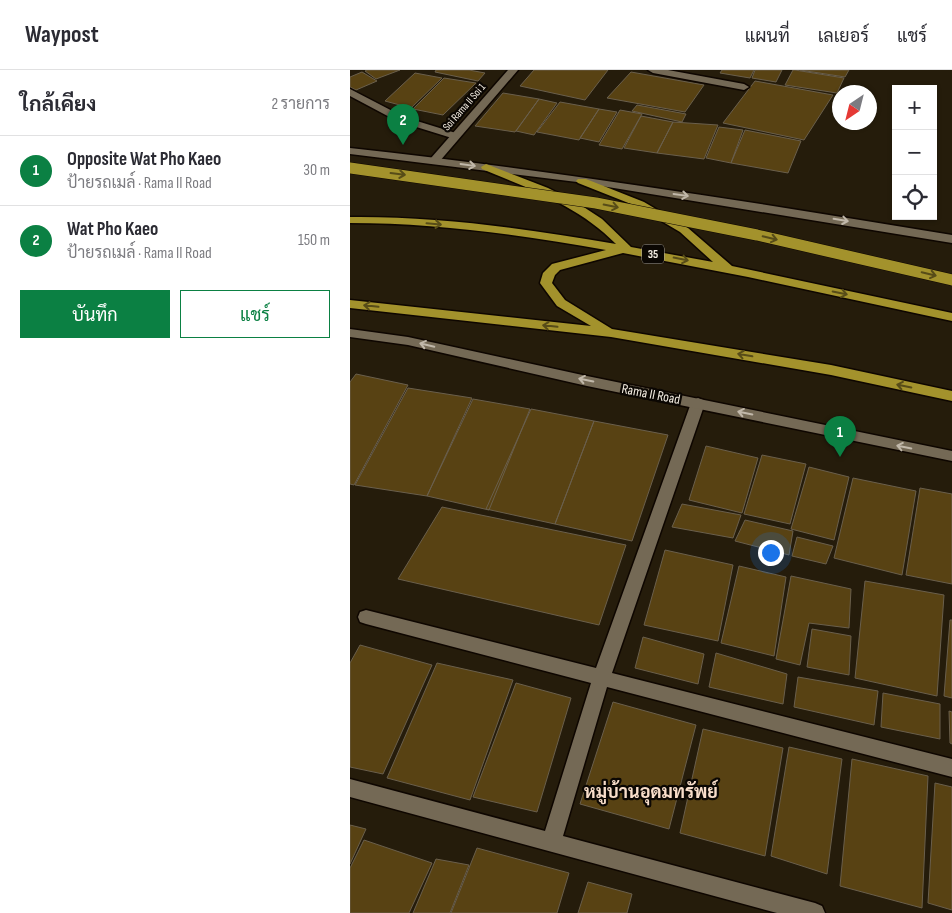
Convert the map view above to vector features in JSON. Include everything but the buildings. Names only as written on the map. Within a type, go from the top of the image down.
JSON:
[{"type":"main road","points":[[486,167],[551,194],[581,210],[599,222],[626,248]]},
{"type":"main road","points":[[350,168],[596,203],[757,235],[952,280]]},
{"type":"main road","points":[[582,181],[640,204],[684,230],[729,269]]},
{"type":"main road","name":"35","points":[[350,220],[382,219],[490,229],[626,248],[952,317]]},
{"type":"main road","points":[[611,333],[561,303],[546,284],[549,273],[556,267],[626,248]]},
{"type":"main road","points":[[350,304],[611,333],[831,370],[952,396]]},
{"type":"street","name":"Soi Rama II Soi 1","points":[[435,160],[513,70]]},
{"type":"street","points":[[653,70],[744,87]]},
{"type":"street","points":[[350,92],[398,119],[426,130],[455,136]]},
{"type":"street","points":[[350,151],[435,160],[582,181],[952,239]]},
{"type":"street","name":"Rama II Road","points":[[350,333],[408,341],[846,436],[952,456]]},
{"type":"street","points":[[551,842],[601,678],[698,403]]},
{"type":"street","points":[[366,617],[952,768]]},
{"type":"street","points":[[350,788],[815,913]]},
{"type":"place","name":"Wat Pho Kaeo","points":[[403,145]]},
{"type":"place","name":"Opposite Wat Pho Kaeo","points":[[840,457]]},
{"type":"district","name":"หมู่บ้านอุดมทรัพย์","points":[[651,792]]}]
